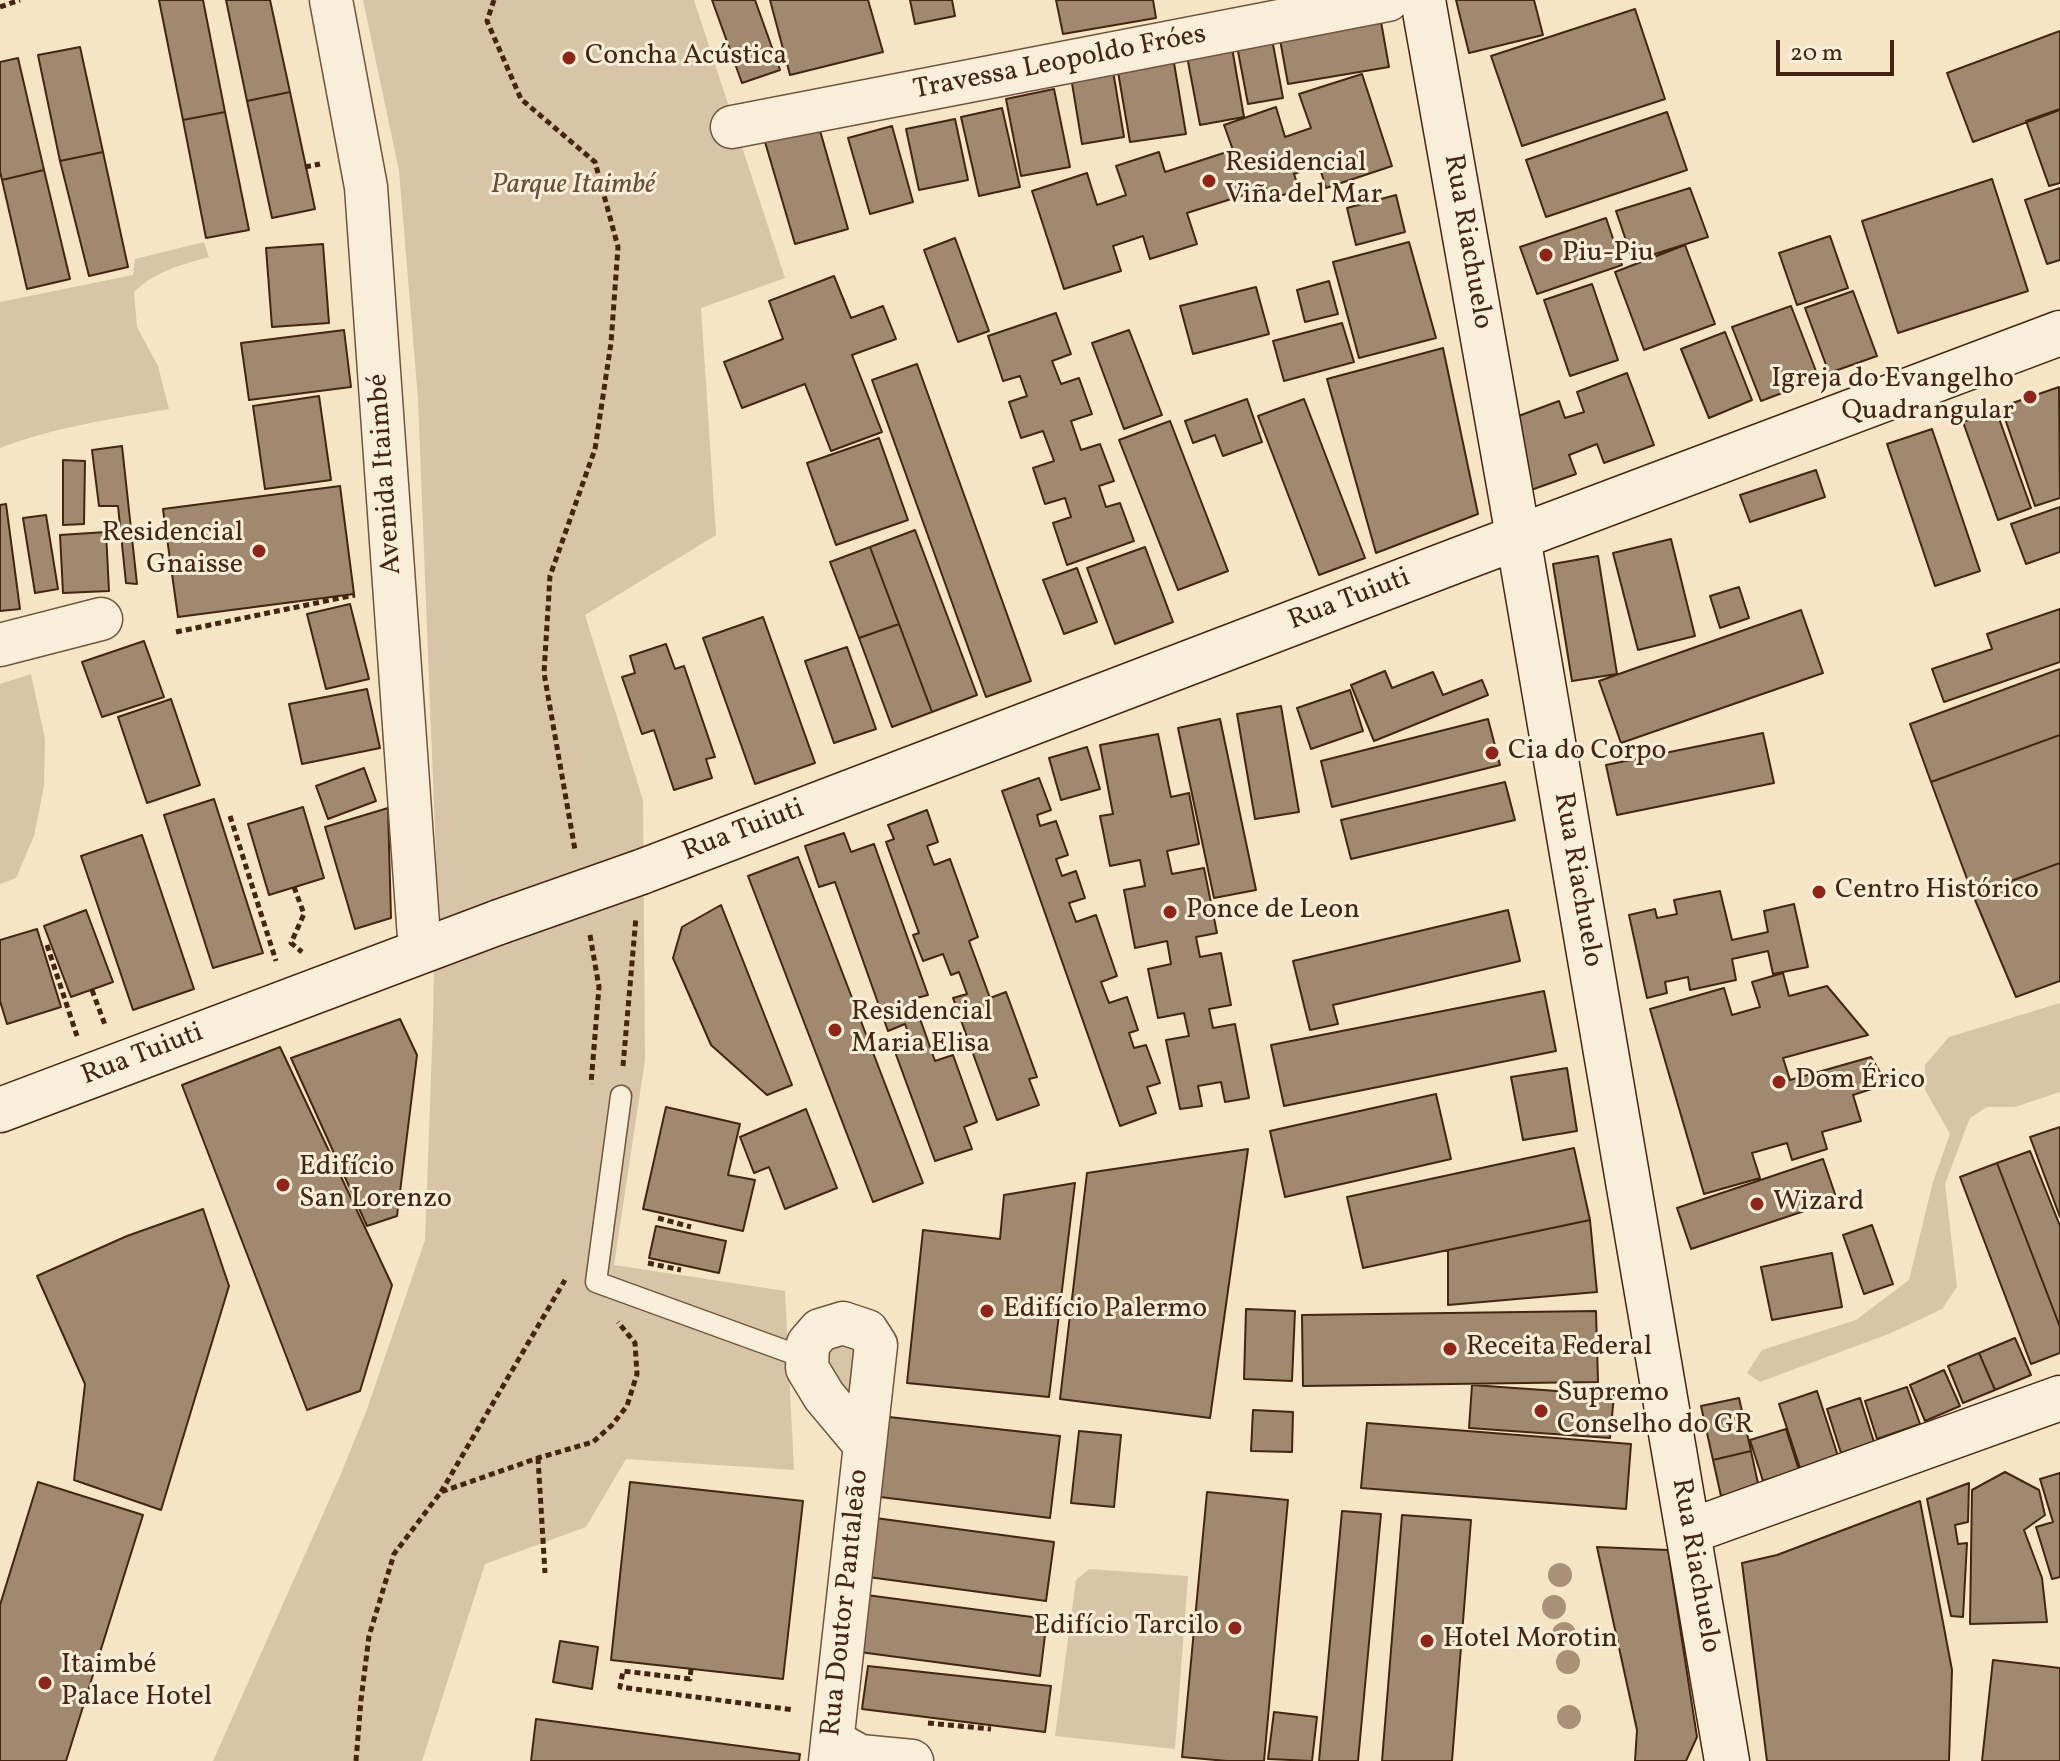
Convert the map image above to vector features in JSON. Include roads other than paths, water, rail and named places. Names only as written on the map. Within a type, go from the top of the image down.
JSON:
[{"type":"street","name":"Avenida Itaimbé","points":[[331,0],[366,187],[420,952]]},
{"type":"street","name":"Travessa Leopoldo Fróes","points":[[732,127],[1388,0]]},
{"type":"street","name":"Rua Riachuelo","points":[[1423,0],[1727,1761]]},
{"type":"street","name":"Rua Tuiuti","points":[[0,1110],[641,872],[2060,333]]},
{"type":"street","points":[[0,645],[101,619]]},
{"type":"street","name":"Rua Doutor Pantaleão","points":[[831,1751],[865,1445],[876,1345],[867,1331],[843,1323],[820,1330],[808,1344],[807,1368],[824,1396],[865,1445]]},
{"type":"street","points":[[1688,1532],[2060,1398]]},
{"type":"street","points":[[831,1751],[912,1761]]},
{"type":"lane","points":[[621,1096],[596,1289],[808,1359]]},
{"type":"place","name":"Concha Acústica","points":[[569,58]]},
{"type":"place","name":"Residencial Viña del Mar","points":[[1209,181]]},
{"type":"place","name":"Piu-Piu","points":[[1546,255]]},
{"type":"place","name":"Igreja do Evangelho Quadrangular","points":[[2030,397]]},
{"type":"place","name":"Residencial Gnaisse","points":[[259,551]]},
{"type":"place","name":"Cia do Corpo","points":[[1492,753]]},
{"type":"place","name":"Centro Histórico","points":[[1819,892]]},
{"type":"place","name":"Ponce de Leon","points":[[1170,912]]},
{"type":"place","name":"Residencial Maria Elisa","points":[[835,1030]]},
{"type":"place","name":"Dom Érico","points":[[1779,1082]]},
{"type":"place","name":"Edifício San Lorenzo","points":[[283,1185]]},
{"type":"place","name":"Wizard","points":[[1757,1204]]},
{"type":"place","name":"Edifício Palermo","points":[[987,1311]]},
{"type":"place","name":"Receita Federal","points":[[1450,1349]]},
{"type":"place","name":"Supremo Conselho do GR","points":[[1541,1411]]},
{"type":"place","name":"Edifício Tarcilo","points":[[1235,1628]]},
{"type":"place","name":"Hotel Morotin","points":[[1427,1641]]},
{"type":"place","name":"Itaimbé Palace Hotel","points":[[45,1683]]},
{"type":"park label","name":"Parque Itaimbé","points":[[573,187]]}]
